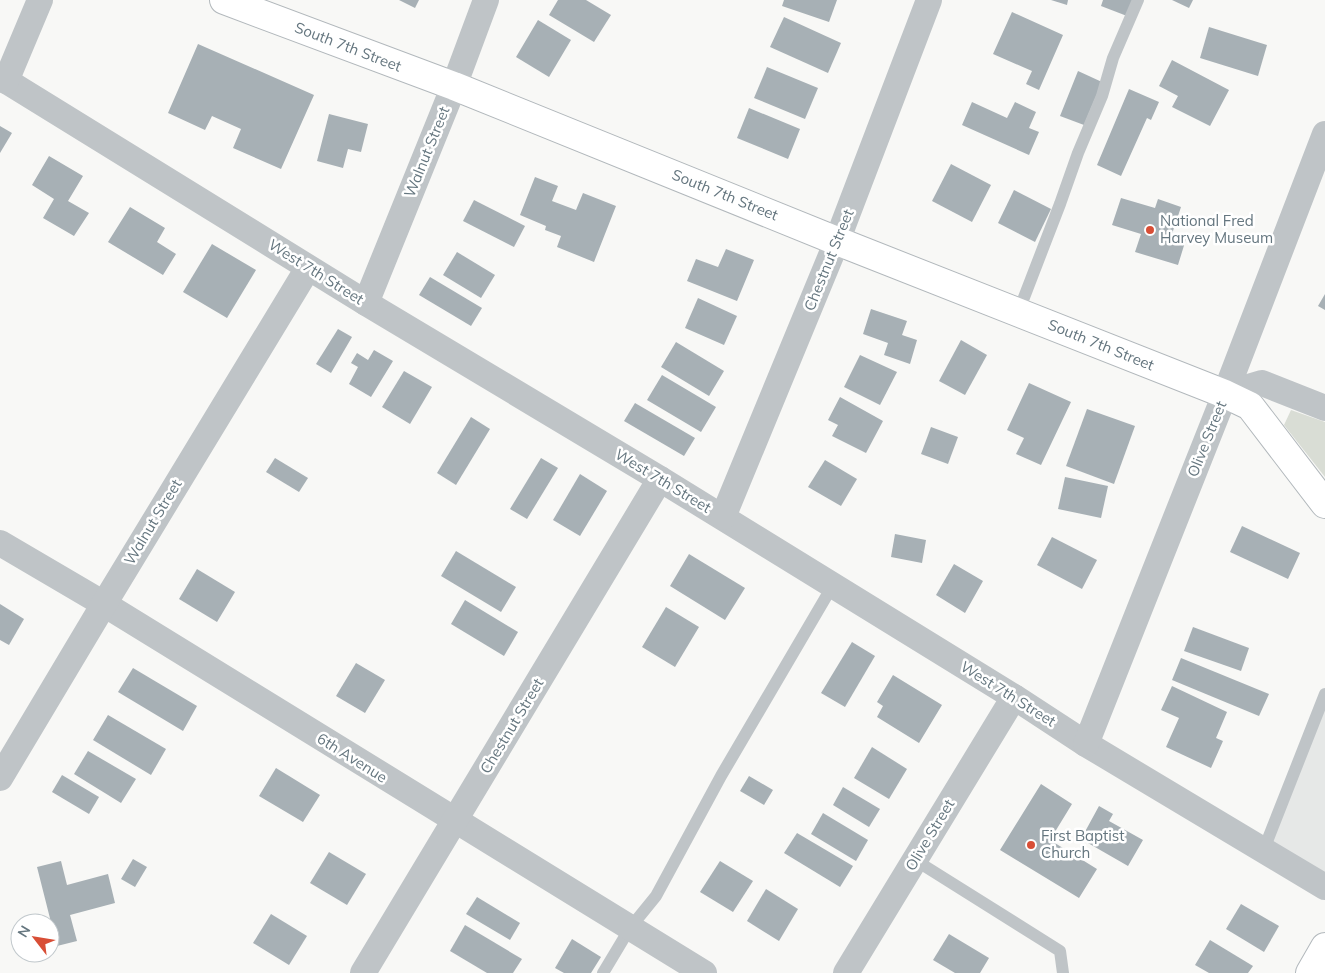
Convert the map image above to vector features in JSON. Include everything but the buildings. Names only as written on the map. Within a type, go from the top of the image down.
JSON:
[{"type":"street","points":[[3,79],[40,0]]},
{"type":"street","name":"South 7th Street","points":[[224,0],[258,6],[837,241],[1225,394],[1250,406],[1325,504]]},
{"type":"street","name":"Walnut Street","points":[[366,303],[454,86],[486,0]]},
{"type":"street","name":"Chestnut Street","points":[[723,518],[837,241],[929,0]]},
{"type":"street","name":"West 7th Street","points":[[3,79],[308,268],[833,585],[1086,744],[1325,887]]},
{"type":"street","name":"Olive Street","points":[[1086,744],[1225,394],[1325,134]]},
{"type":"street","name":"Walnut Street","points":[[0,778],[308,268]]},
{"type":"street","points":[[1225,394],[1262,383],[1325,408]]},
{"type":"street","name":"Chestnut Street","points":[[363,973],[660,479]]},
{"type":"street","name":"6th Avenue","points":[[0,543],[104,604],[704,973]]},
{"type":"street","name":"Olive Street","points":[[846,973],[1014,697]]},
{"type":"street","points":[[1310,973],[1325,948]]},
{"type":"lane","points":[[1018,312],[1078,153],[1102,96],[1113,58],[1138,0]]},
{"type":"lane","points":[[604,973],[630,928],[656,896],[721,776],[833,585]]},
{"type":"lane","points":[[1264,849],[1325,694]]},
{"type":"lane","points":[[915,860],[1060,951],[1063,973]]},
{"type":"shaded area","points":[[1291,410],[1325,422],[1325,477],[1284,425]]},
{"type":"shaded area","points":[[1325,694],[1325,887],[1264,849]]},
{"type":"place","name":"National Fred Harvey Museum","points":[[1150,230]]},
{"type":"place","name":"First Baptist Church","points":[[1031,845]]}]
